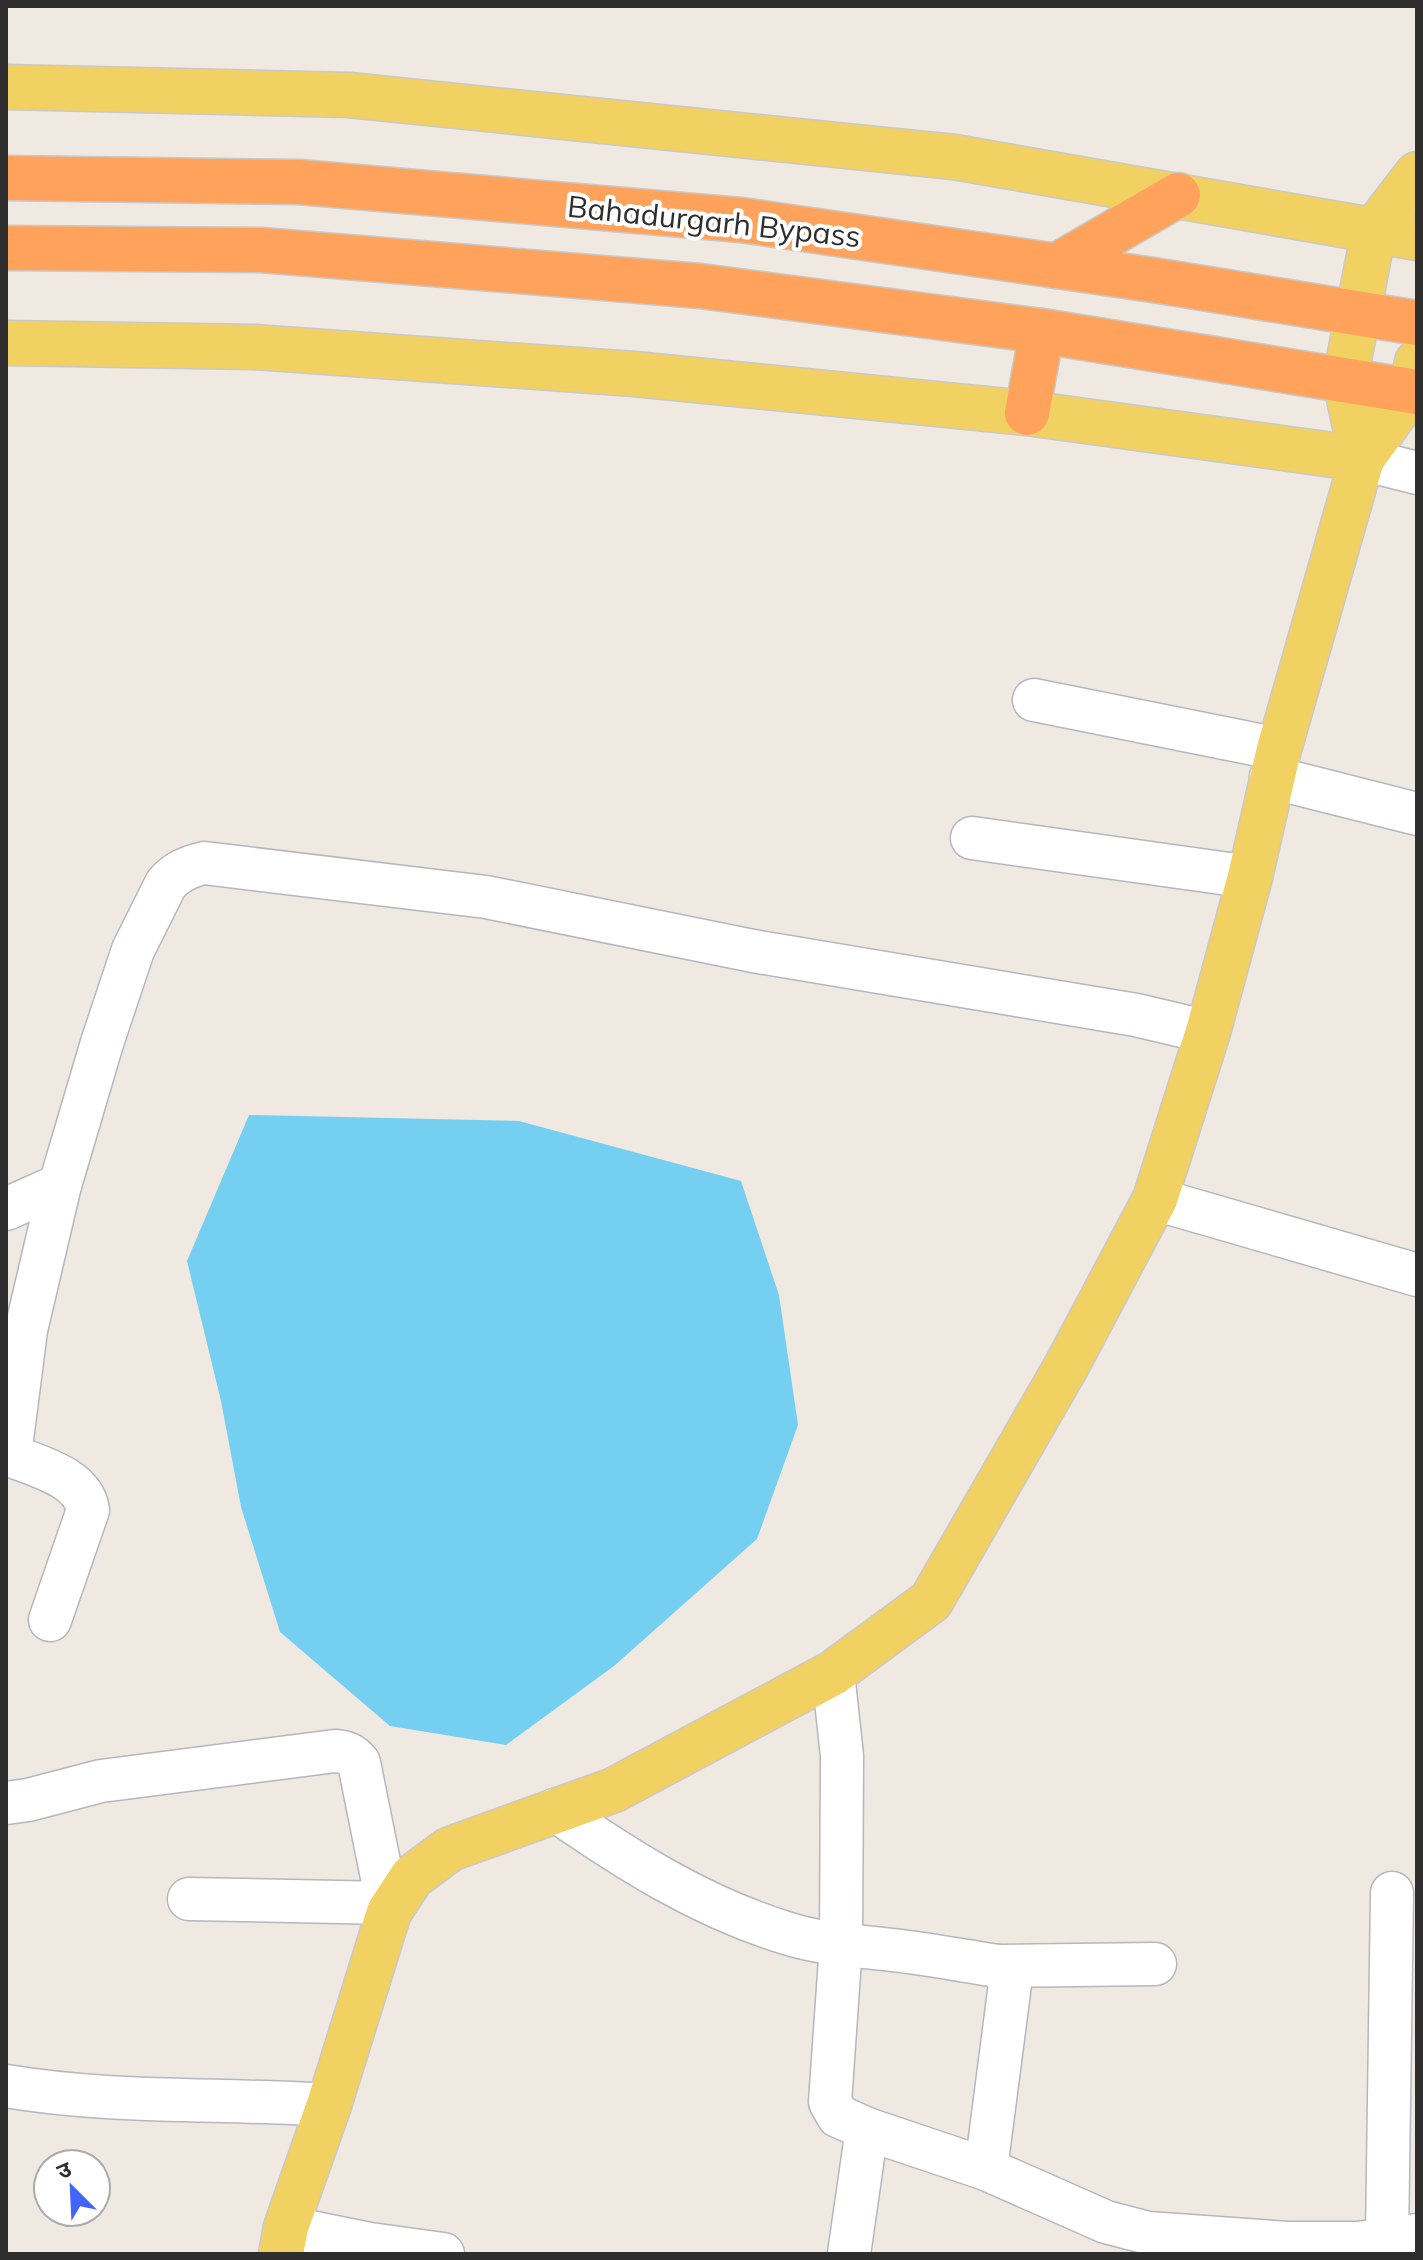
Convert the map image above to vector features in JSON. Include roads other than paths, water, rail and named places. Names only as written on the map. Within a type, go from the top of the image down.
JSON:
[{"type":"highway","name":"Bahadurgarh Bypass","points":[[6,178],[315,183],[741,220],[1417,323]]},
{"type":"highway","points":[[1056,266],[1178,195]]},
{"type":"highway","points":[[6,248],[277,251],[700,286],[1042,331],[1345,380],[1415,382]]},
{"type":"highway","points":[[1027,413],[1042,331]]},
{"type":"main road","points":[[6,87],[349,95],[954,157],[1417,238]]},
{"type":"main road","points":[[1362,459],[1345,380],[1374,230],[1417,174]]},
{"type":"main road","points":[[6,343],[270,348],[634,374],[1027,413],[1362,459]]},
{"type":"main road","points":[[283,2240],[329,2105],[388,1908],[412,1877],[450,1849],[614,1790],[833,1673],[931,1601],[1067,1365],[1155,1199],[1208,1032],[1250,877],[1275,763],[1362,459],[1415,382]]},
{"type":"street","points":[[1362,459],[1417,473]]},
{"type":"street","points":[[1034,700],[1275,763],[1417,814]]},
{"type":"street","points":[[972,838],[1250,877]]},
{"type":"street","points":[[50,1620],[88,1510],[86,1498],[80,1489],[62,1478],[6,1455],[11,1447],[26,1330],[60,1185],[133,950],[166,884],[182,870],[204,863],[486,897],[753,951],[1136,1015],[1208,1032]]},
{"type":"street","points":[[6,1209],[60,1185]]},
{"type":"street","points":[[1155,1199],[1417,1275]]},
{"type":"street","points":[[833,1673],[842,1756],[841,1945],[830,2102],[838,2116],[867,2129],[986,2169],[1106,2222],[1148,2233],[1288,2243],[1380,2243],[1392,1893]]},
{"type":"street","points":[[6,1803],[101,1781],[335,1751],[354,1756],[359,1763],[388,1908],[189,1899]]},
{"type":"street","points":[[555,1810],[626,1859],[713,1906],[787,1934],[841,1945],[998,1966],[1155,1964]]},
{"type":"street","points":[[986,2169],[1010,1984],[998,1966]]},
{"type":"street","points":[[6,2086],[56,2094],[141,2100],[329,2105]]},
{"type":"street","points":[[849,2254],[867,2129]]},
{"type":"street","points":[[283,2240],[370,2244],[443,2254]]},
{"type":"water","points":[[249,1115],[519,1121],[741,1181],[779,1295],[798,1425],[757,1539],[614,1666],[506,1745],[390,1726],[280,1632],[241,1507],[221,1401],[187,1261]]}]
